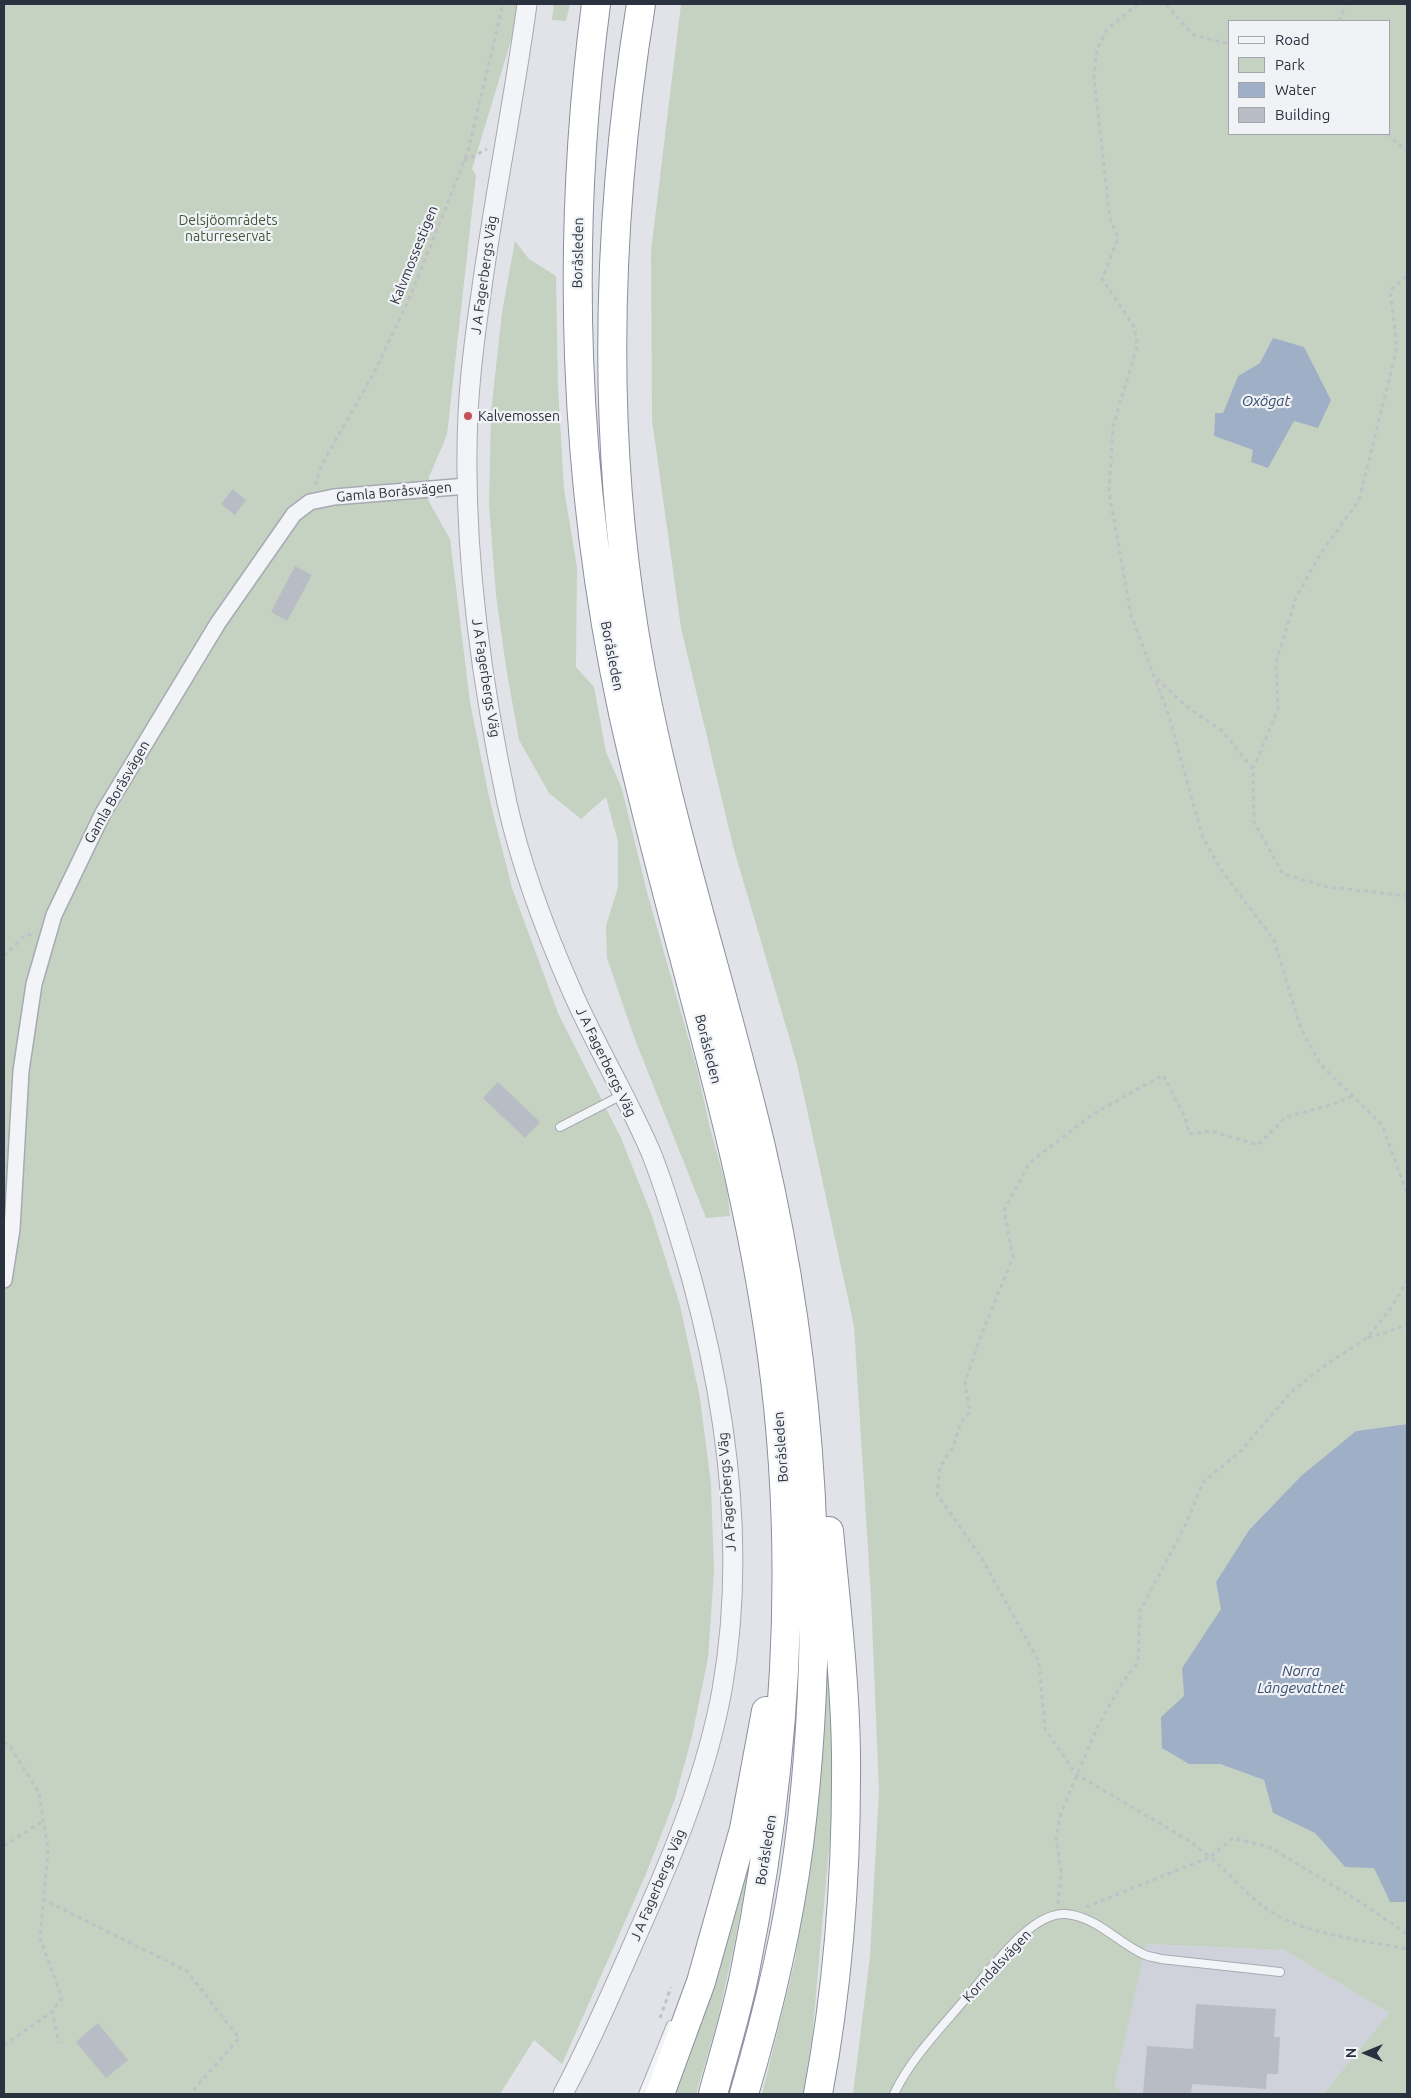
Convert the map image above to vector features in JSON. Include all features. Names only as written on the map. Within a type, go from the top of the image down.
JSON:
[{"type":"highway","name":"Boråsleden","points":[[596,4],[583,130],[577,316],[592,532],[606,625],[624,716],[714,1070],[762,1284],[773,1358],[782,1449],[787,1591],[784,1688],[779,1756],[767,1850],[744,1976],[713,2094]]},
{"type":"highway","name":"Boråsleden","points":[[641,4],[625,130],[617,218],[614,295],[612,380],[623,542],[633,627],[648,707],[670,800],[762,1149],[799,1354],[810,1475],[813,1546],[813,1636],[809,1756],[798,1850],[782,1945],[759,2042],[744,2094]]},
{"type":"highway","points":[[799,1354],[825,1481],[840,1652],[846,1752],[842,1908],[835,1984],[818,2094]]},
{"type":"highway","points":[[660,2094],[744,1828],[787,1591]]},
{"type":"street","name":"J A Fagerbergs Väg","points":[[527,4],[517,76],[487,248],[473,352],[468,416],[467,486],[472,578],[487,695],[508,808],[536,902],[571,989],[651,1154],[680,1236],[708,1338],[728,1456],[733,1543],[730,1622],[722,1690],[700,1781],[667,1868],[591,2040],[563,2094]]},
{"type":"street","name":"Gamla Boråsvägen","points":[[4,1275],[12,1229],[21,1071],[34,984],[54,915],[103,813],[218,623],[294,514],[310,502],[334,496],[467,486]]},
{"type":"lane","points":[[560,1127],[622,1095]]},
{"type":"lane","name":"Korndalsvägen","points":[[894,2094],[923,2049],[998,1961],[1022,1935],[1040,1921],[1058,1915],[1066,1914],[1101,1926],[1143,1954],[1161,1959],[1280,1972]]},
{"type":"lane","points":[[643,2094],[675,2015]]},
{"type":"path","name":"Kalvmossestigen","points":[[310,502],[322,464],[374,373],[409,299],[463,162],[503,4]]},
{"type":"path","points":[[1138,4],[1107,29],[1097,49],[1094,78],[1110,218],[1118,238],[1102,279],[1135,328],[1137,347],[1113,426],[1109,492],[1131,615],[1169,716],[1202,835],[1219,867],[1274,940],[1301,1029],[1321,1065],[1382,1126],[1407,1193]]},
{"type":"path","points":[[1166,4],[1193,35],[1228,44]]},
{"type":"path","points":[[1340,20],[1345,4]]},
{"type":"path","points":[[1388,135],[1407,151]]},
{"type":"path","points":[[463,162],[474,154],[492,147],[490,156]]},
{"type":"path","points":[[1407,276],[1390,290],[1397,348],[1359,500],[1319,556],[1296,598],[1276,662],[1278,709],[1253,769],[1254,822],[1283,874],[1328,887],[1407,896]]},
{"type":"path","points":[[1156,678],[1186,706],[1222,731],[1253,769]]},
{"type":"path","points":[[4,956],[24,936],[49,932]]},
{"type":"path","points":[[1352,1096],[1334,1104],[1286,1117],[1258,1146],[1211,1131],[1189,1134],[1185,1117],[1163,1075],[1093,1114],[1029,1163],[1004,1211],[1013,1257],[980,1338],[965,1383],[970,1412],[961,1422],[954,1447],[940,1467],[936,1494],[981,1557],[1039,1662],[1045,1729],[1076,1774],[1188,1840],[1223,1868],[1240,1888],[1271,1912],[1308,1929],[1407,1949]]},
{"type":"path","points":[[1367,1338],[1389,1311],[1407,1281]]},
{"type":"path","points":[[1058,1915],[1061,1872],[1056,1838],[1061,1813],[1096,1728],[1122,1683],[1138,1662],[1140,1611],[1186,1524],[1203,1482],[1240,1452],[1291,1392],[1327,1364],[1367,1338],[1407,1325]]},
{"type":"path","points":[[4,1742],[10,1746],[39,1793],[48,1850],[42,1899],[40,1938],[62,1998],[52,2012],[4,2045]]},
{"type":"path","points":[[4,1846],[44,1821]]},
{"type":"path","points":[[1066,1914],[1210,1857],[1233,1838],[1271,1848],[1362,1902],[1407,1934]]},
{"type":"path","points":[[42,1899],[187,1971],[240,2038],[190,2094]]},
{"type":"path","points":[[52,2012],[59,2043]]},
{"type":"shaded area","points":[[1145,1944],[1284,1950],[1389,2013],[1323,2094],[1123,2094],[1115,2084]]},
{"type":"green space","name":"Delsjöområdets naturreservat","points":[[4,4],[522,4],[472,169],[476,175],[447,435],[429,477],[428,500],[450,539],[470,702],[489,797],[512,888],[558,1013],[621,1138],[652,1216],[680,1305],[700,1398],[711,1484],[714,1571],[708,1658],[692,1736],[675,1799],[646,1874],[562,2064],[534,2040],[500,2094],[4,2094]]},
{"type":"green space","points":[[554,4],[570,4],[566,21],[552,20]]},
{"type":"green space","points":[[681,4],[1407,4],[1407,1424],[1356,1431],[1302,1475],[1249,1530],[1216,1582],[1222,1609],[1182,1668],[1189,1764],[1220,1764],[1264,1780],[1273,1813],[1315,1833],[1345,1867],[1374,1867],[1390,1902],[1407,1902],[1407,2094],[1323,2094],[1389,2013],[1284,1950],[1146,1944],[1115,2084],[1123,2094],[853,2094],[870,1956],[879,1791],[871,1597],[854,1326],[797,1064],[733,846],[681,628],[652,420],[651,251]],"holes":[[[1260,363],[1320,379],[1331,400],[1294,421],[1253,450],[1214,436],[1215,413],[1223,413],[1238,376]]]},
{"type":"green space","points":[[515,241],[529,259],[556,276],[558,387],[564,489],[577,567],[576,667],[594,687],[606,752],[622,789],[647,892],[697,1069],[710,1128],[727,1189],[730,1216],[706,1218],[634,1037],[607,958],[606,926],[618,887],[618,842],[606,797],[581,819],[549,793],[519,740],[496,595],[489,505],[491,412],[502,312]]},
{"type":"green space","points":[[829,1666],[831,1669],[831,1826],[812,2039],[803,2094],[762,2094],[795,1960],[810,1865]]},
{"type":"green space","points":[[754,1843],[717,2023],[696,2094],[673,2094]]},
{"type":"water","name":"Oxögat","points":[[1273,338],[1304,347],[1331,400],[1318,428],[1294,421],[1268,468],[1251,462],[1253,450],[1214,436],[1215,413],[1223,413],[1238,376],[1260,363]]},
{"type":"water","name":"Norra Långevattnet","points":[[1407,1424],[1407,1902],[1390,1902],[1374,1868],[1345,1867],[1315,1833],[1273,1813],[1264,1780],[1220,1764],[1189,1764],[1162,1748],[1161,1717],[1184,1696],[1182,1668],[1221,1609],[1216,1582],[1249,1530],[1302,1475],[1356,1431]]},
{"type":"building","points":[[233,489],[246,500],[235,515],[221,504]]},
{"type":"building","points":[[295,566],[312,575],[287,621],[271,612]]},
{"type":"building","points":[[498,1082],[540,1122],[525,1138],[483,1098]]},
{"type":"building","points":[[1196,2004],[1276,2009],[1274,2037],[1280,2037],[1278,2074],[1267,2074],[1266,2089],[1192,2084],[1191,2094],[1143,2094],[1147,2046],[1193,2049]]},
{"type":"building","points":[[98,2023],[128,2060],[106,2078],[76,2042]]},
{"type":"place","name":"Kalvemossen","points":[[468,416]]}]
